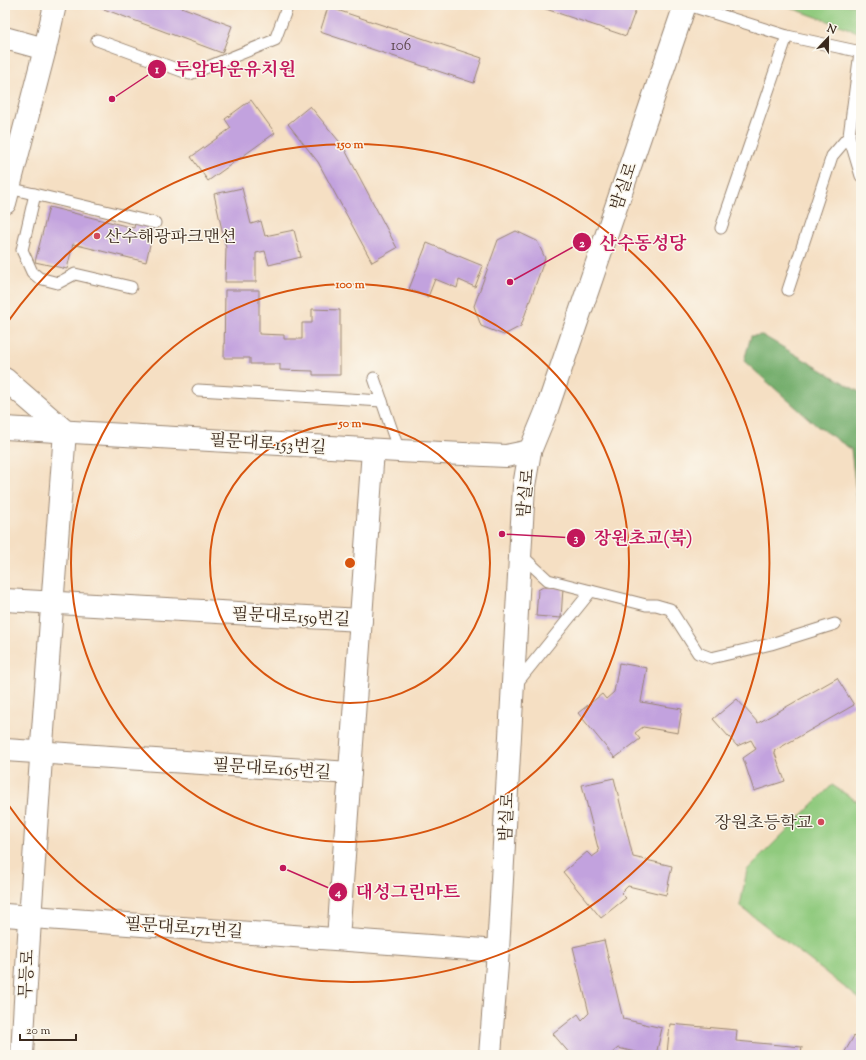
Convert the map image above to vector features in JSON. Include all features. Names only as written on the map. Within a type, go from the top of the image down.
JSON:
[{"type":"street","points":[[7,195],[55,5]]},
{"type":"street","name":"밤실로","points":[[490,1055],[498,951],[524,486],[530,451],[546,412],[685,5]]},
{"type":"street","points":[[5,38],[45,49]]},
{"type":"street","points":[[5,379],[65,431],[30,916]]},
{"type":"street","name":"필문대로153번길","points":[[5,428],[373,450],[506,456],[530,451]]},
{"type":"street","name":"필문대로159번길","points":[[5,600],[52,604],[361,620],[373,450]]},
{"type":"street","name":"필문대로165번길","points":[[5,750],[350,773],[361,620]]},
{"type":"street","points":[[338,939],[350,773]]},
{"type":"street","name":"필문대로171번길","points":[[5,915],[498,951]]},
{"type":"street","name":"무등로","points":[[22,1055],[30,916]]},
{"type":"lane","points":[[97,40],[190,74],[275,40],[288,5]]},
{"type":"lane","points":[[688,5],[787,36],[861,52],[849,136],[861,176]]},
{"type":"lane","points":[[721,228],[787,36]]},
{"type":"lane","points":[[788,290],[832,156],[849,136]]},
{"type":"lane","points":[[7,195],[35,194],[154,223]]},
{"type":"lane","points":[[35,194],[22,250],[32,272],[39,278],[58,283],[75,274],[131,288]]},
{"type":"lane","points":[[374,378],[399,451]]},
{"type":"lane","points":[[198,390],[382,401]]},
{"type":"lane","points":[[520,554],[548,580],[646,605],[656,605],[670,609],[698,653],[711,658],[771,644],[836,624]]},
{"type":"lane","points":[[513,688],[591,591]]},
{"type":"green space","points":[[783,5],[861,5],[861,33]]},
{"type":"green space","points":[[762,335],[861,393],[861,500],[857,501],[851,449],[817,426],[744,361],[751,336]]},
{"type":"green space","name":"장원초등학교","points":[[832,785],[861,804],[861,1000],[740,906],[747,870]]},
{"type":"building","points":[[93,5],[176,5],[232,26],[222,53]]},
{"type":"building","points":[[534,5],[625,5],[636,9],[626,36]]},
{"type":"building","points":[[328,7],[482,58],[474,83],[320,32]]},
{"type":"building","points":[[251,100],[275,133],[208,181],[191,157],[231,128],[225,119]]},
{"type":"building","points":[[310,106],[343,146],[397,248],[372,262],[318,162],[288,124]]},
{"type":"building","points":[[242,188],[251,224],[261,221],[265,236],[294,230],[301,257],[269,265],[265,251],[256,253],[256,282],[225,282],[226,248],[214,194]]},
{"type":"building","name":"산수해광파크맨션","points":[[49,207],[134,228],[135,222],[154,227],[146,262],[73,244],[67,269],[35,262]]},
{"type":"building","points":[[516,231],[537,241],[545,258],[521,326],[504,335],[481,326],[474,306],[498,240]]},
{"type":"building","points":[[427,243],[483,266],[475,287],[459,280],[457,288],[435,279],[428,297],[409,289]]},
{"type":"building","points":[[225,290],[259,290],[259,334],[284,335],[284,339],[302,339],[302,323],[312,323],[312,309],[340,310],[340,375],[313,375],[313,371],[280,370],[280,364],[250,364],[250,358],[224,358]]},
{"type":"building","points":[[543,587],[563,588],[561,618],[536,616],[538,590]]},
{"type":"building","points":[[619,663],[647,668],[641,702],[682,709],[678,733],[643,727],[635,733],[640,739],[615,758],[578,713],[602,694],[606,699],[614,692]]},
{"type":"building","points":[[837,678],[854,705],[774,751],[785,781],[754,791],[743,758],[756,749],[751,740],[737,746],[713,719],[737,699],[758,723]]},
{"type":"building","points":[[614,778],[633,857],[672,866],[666,895],[628,886],[621,893],[626,898],[601,918],[563,872],[587,852],[592,857],[599,852],[582,785]]},
{"type":"building","points":[[604,940],[623,1019],[662,1028],[656,1055],[648,1055],[618,1048],[611,1054],[612,1055],[571,1055],[553,1034],[578,1014],[582,1020],[589,1013],[573,947]]},
{"type":"building","points":[[670,1024],[737,1030],[736,1041],[802,1047],[801,1055],[686,1055],[667,1053]]},
{"type":"building","points":[[854,1036],[861,1040],[861,1055],[843,1055]]},
{"type":"place","name":"두암타운유치원","points":[[112,99]]},
{"type":"place","name":"산수해광파크맨션","points":[[97,236]]},
{"type":"place","name":"산수동성당","points":[[510,282]]},
{"type":"place","name":"장원초교(북)","points":[[502,534]]},
{"type":"place","name":"장원초등학교","points":[[821,822]]},
{"type":"place","name":"대성그린마트","points":[[283,868]]}]
